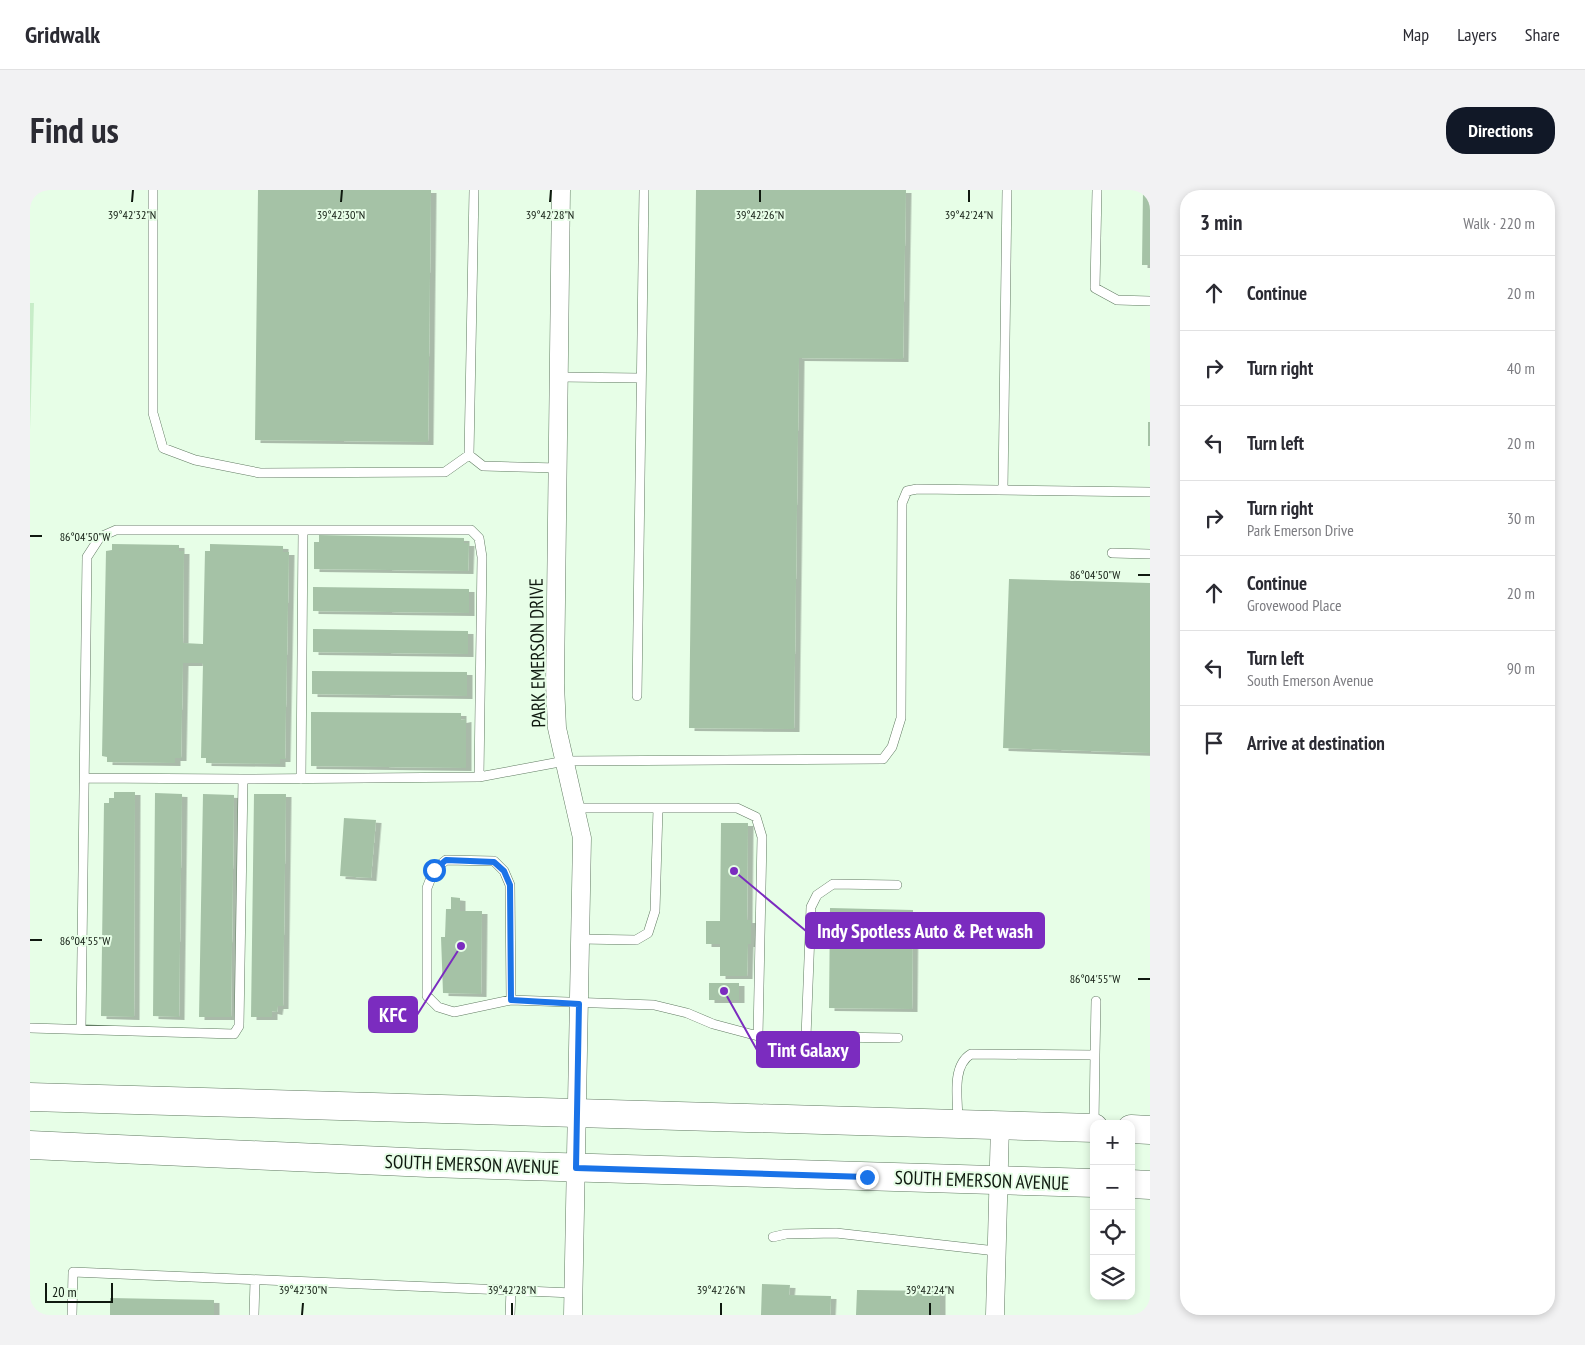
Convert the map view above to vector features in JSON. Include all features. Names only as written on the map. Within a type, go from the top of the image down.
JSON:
[{"type":"main road","points":[[30,1097],[1090,1128]]},
{"type":"main road","points":[[1135,1129],[1150,1130]]},
{"type":"main road","name":"SOUTH EMERSON AVENUE","points":[[30,1145],[576,1168],[1090,1183]]},
{"type":"main road","points":[[1135,1184],[1150,1185]]},
{"type":"street","name":"PARK EMERSON DRIVE","points":[[561,190],[555,684],[557,728],[582,838],[573,1315]]},
{"type":"street","points":[[995,1315],[1000,1125]]},
{"type":"lane","points":[[153,190],[153,413],[163,448],[195,460],[260,474],[445,472],[469,455]]},
{"type":"lane","points":[[469,455],[474,190]]},
{"type":"lane","points":[[638,696],[644,190]]},
{"type":"lane","points":[[1003,490],[1006,190]]},
{"type":"lane","points":[[1097,190],[1094,288],[1117,300],[1150,302]]},
{"type":"lane","points":[[559,378],[641,378]]},
{"type":"lane","points":[[469,455],[483,466],[558,468]]},
{"type":"lane","points":[[85,778],[301,779],[480,777],[565,761],[883,759],[892,747],[901,718],[902,503],[907,491],[917,488],[1150,492]]},
{"type":"lane","points":[[81,1028],[87,557],[100,537],[116,530],[471,530],[479,538],[482,557],[480,777]]},
{"type":"lane","points":[[301,779],[303,530]]},
{"type":"lane","points":[[1112,553],[1150,554]]},
{"type":"lane","points":[[30,1028],[234,1034],[239,1026],[243,779]]},
{"type":"lane","points":[[576,808],[738,808],[756,817],[762,837],[758,1036]]},
{"type":"lane","points":[[580,939],[636,940],[648,933],[655,911],[658,809]]},
{"type":"lane","points":[[511,1000],[510,885],[504,871],[494,862],[446,860],[434,870],[427,888],[427,996],[438,1007],[454,1012],[511,1000],[579,1004],[654,1005],[687,1013],[713,1024],[758,1036],[898,1038]]},
{"type":"lane","points":[[806,1037],[811,907],[817,895],[834,884],[897,884]]},
{"type":"lane","points":[[1094,1120],[1096,1001]]},
{"type":"lane","points":[[958,1124],[958,1071],[962,1060],[971,1054],[1095,1055]]},
{"type":"lane","points":[[773,1237],[786,1234],[836,1233],[996,1251]]},
{"type":"lane","points":[[72,1315],[73,1272],[573,1293]]},
{"type":"lane","points":[[254,1315],[255,1280]]},
{"type":"lane","points":[[510,1315],[511,1290]]},
{"type":"green space","points":[[30,303],[34,303],[30,429]]},
{"type":"building","points":[[258,190],[431,190],[428,442],[255,440]]},
{"type":"building","points":[[696,190],[906,190],[903,359],[799,358],[794,729],[689,728]]},
{"type":"building","points":[[1143,190],[1150,190],[1150,265],[1142,265]]},
{"type":"building","points":[[1148,422],[1150,422],[1150,446],[1148,446]]},
{"type":"building","points":[[319,535],[464,538],[464,543],[469,543],[468,571],[314,569],[314,542],[319,542]]},
{"type":"building","points":[[112,544],[179,545],[179,551],[184,551],[183,643],[203,644],[205,551],[210,551],[210,544],[283,546],[283,552],[289,552],[285,759],[280,759],[280,764],[206,763],[206,758],[201,758],[203,663],[183,663],[181,758],[175,758],[175,763],[107,762],[107,757],[102,756],[106,551],[112,550]]},
{"type":"building","points":[[1009,579],[1150,583],[1150,753],[1003,748]]},
{"type":"building","points":[[313,587],[469,589],[469,613],[313,611]]},
{"type":"building","points":[[313,629],[468,631],[468,654],[313,652]]},
{"type":"building","points":[[312,671],[467,672],[467,696],[312,694]]},
{"type":"building","points":[[311,712],[461,713],[461,720],[466,719],[466,768],[311,766]]},
{"type":"building","points":[[114,792],[135,792],[134,1017],[101,1016],[104,803],[109,803],[109,798],[114,798]]},
{"type":"building","points":[[155,793],[182,794],[179,1017],[153,1016]]},
{"type":"building","points":[[203,794],[234,795],[231,1017],[199,1017]]},
{"type":"building","points":[[254,794],[286,794],[283,1006],[278,1006],[277,1012],[272,1011],[272,1017],[251,1017]]},
{"type":"building","points":[[344,818],[376,820],[371,878],[340,876]]},
{"type":"building","points":[[721,823],[748,823],[747,920],[751,920],[751,944],[748,944],[747,976],[720,976],[720,944],[706,944],[706,921],[720,921]]},
{"type":"building","points":[[451,897],[460,898],[460,911],[482,911],[481,994],[443,993],[441,937],[445,937],[446,909],[451,909]]},
{"type":"building","points":[[830,908],[913,910],[912,1009],[829,1008]]},
{"type":"building","points":[[709,983],[739,983],[739,1000],[709,1000]]},
{"type":"building","points":[[762,1284],[790,1285],[789,1295],[831,1296],[830,1315],[761,1315]]},
{"type":"building","points":[[857,1290],[940,1291],[940,1315],[856,1315]]},
{"type":"building","points":[[110,1298],[214,1300],[214,1315],[110,1315]]},
{"type":"place","name":"Indy Spotless Auto & Pet wash","points":[[734,871]]},
{"type":"place","name":"KFC","points":[[461,946]]},
{"type":"place","name":"Tint Galaxy","points":[[724,991]]},
{"type":"route","points":[[434,870],[446,860],[494,862],[504,871],[510,885],[511,1000],[579,1004],[576,1168],[867,1177]]}]
